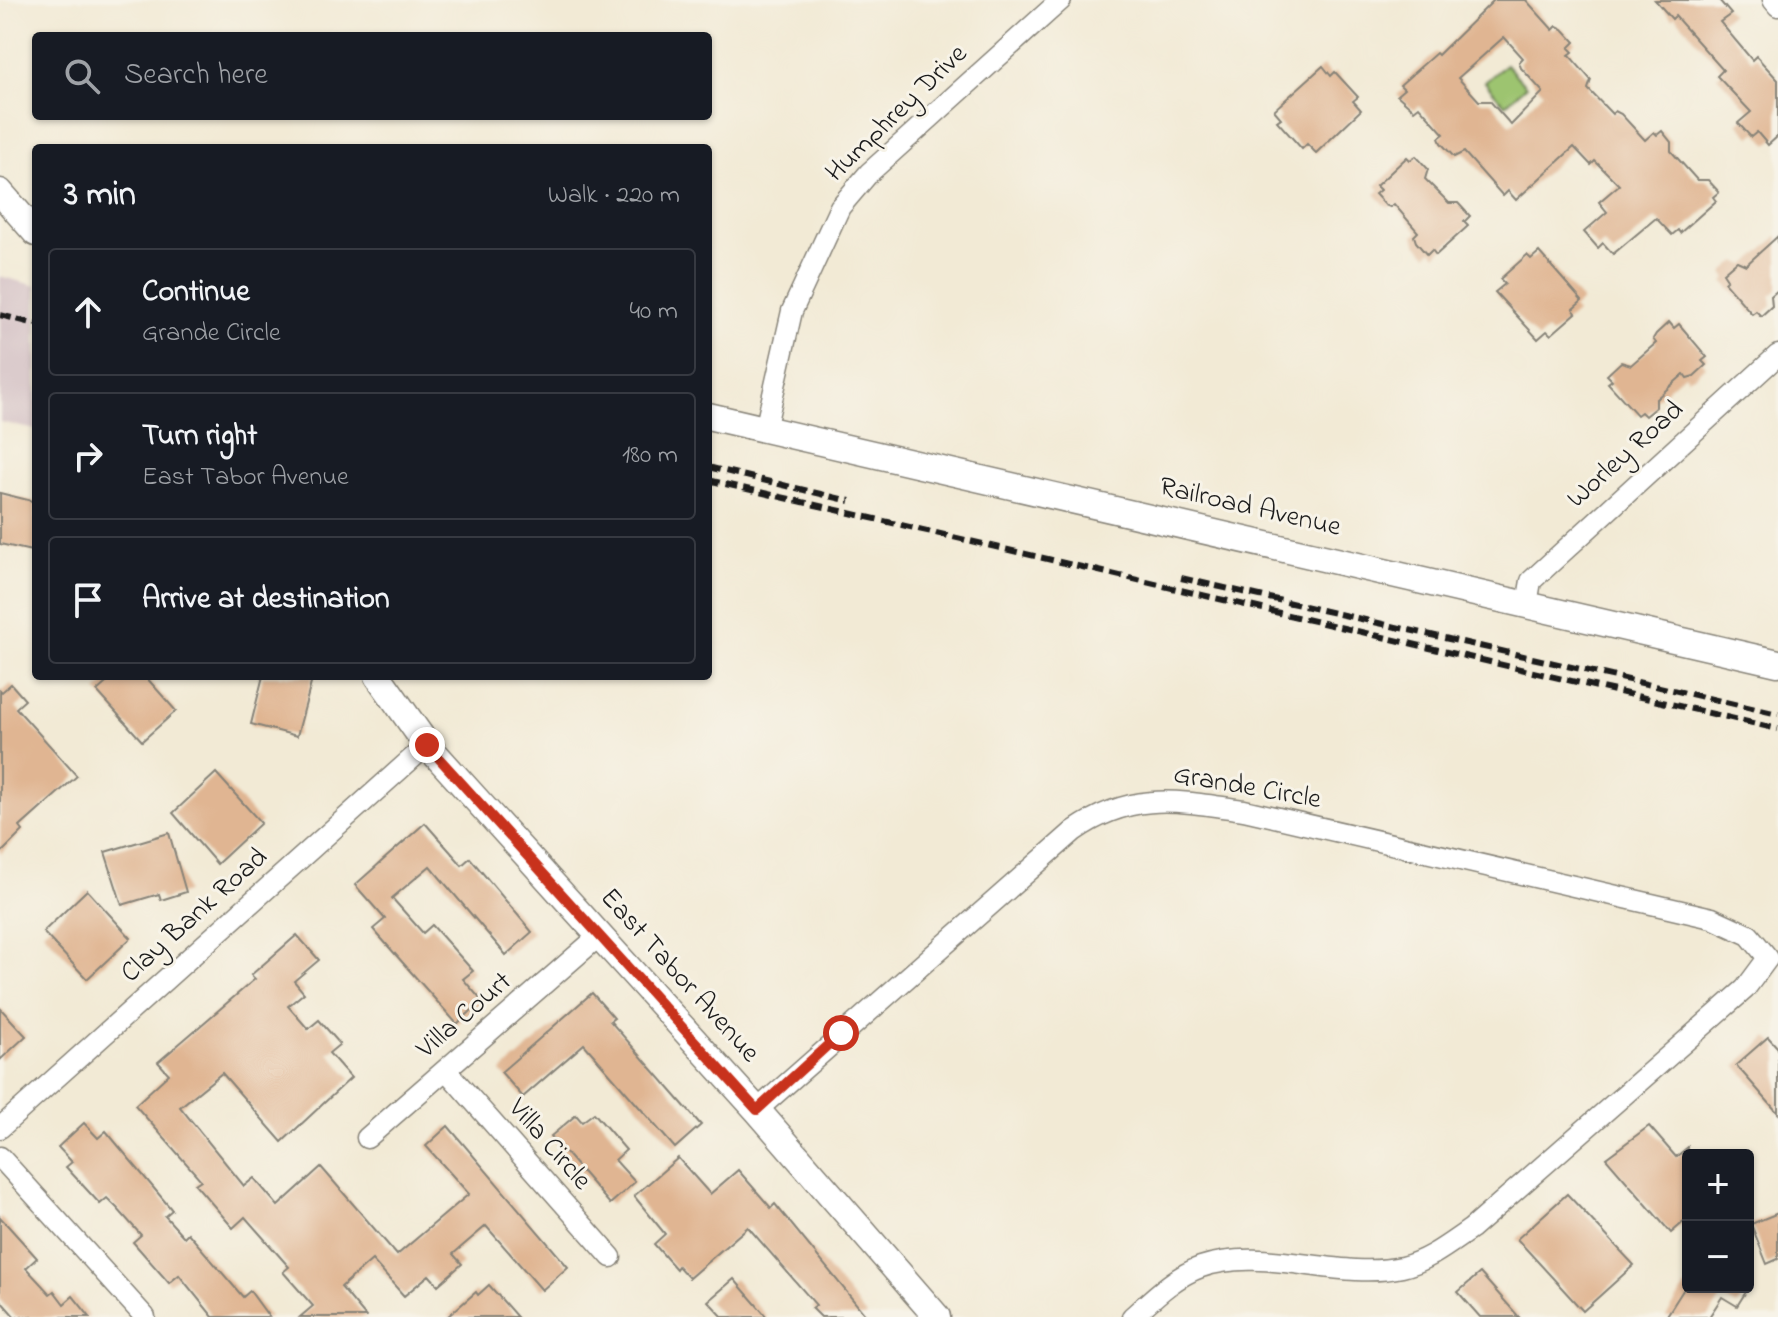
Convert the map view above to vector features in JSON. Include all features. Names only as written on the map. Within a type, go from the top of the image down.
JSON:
[{"type":"main road","points":[[0,192],[32,228]]},
{"type":"main road","name":"Railroad Avenue","points":[[712,417],[1778,663]]},
{"type":"main road","name":"East Tabor Avenue","points":[[381,680],[427,745],[757,1110],[937,1317]]},
{"type":"street","name":"Humphrey Drive","points":[[765,430],[792,311],[840,207],[869,173],[1061,0]]},
{"type":"street","points":[[1773,0],[1778,6]]},
{"type":"street","name":"Worley Road","points":[[1527,604],[1531,581],[1778,355]]},
{"type":"street","name":"Clay Bank Road","points":[[0,1128],[427,745]]},
{"type":"street","name":"Grande Circle","points":[[757,1110],[1074,831],[1095,816],[1121,805],[1166,800],[1244,810],[1712,918],[1749,935],[1773,958],[1745,989],[1471,1229],[1432,1256],[1401,1267],[1366,1269],[1248,1261],[1201,1267],[1169,1286],[1132,1317]]},
{"type":"street","name":"Villa Court","points":[[367,1138],[599,936]]},
{"type":"street","name":"Villa Circle","points":[[446,1070],[611,1257]]},
{"type":"street","points":[[0,1157],[145,1317]]},
{"type":"shaded area","points":[[0,276],[32,285],[32,429],[0,422]]},
{"type":"green space","points":[[1506,64],[1526,86],[1505,105],[1485,82]]},
{"type":"building","points":[[1494,0],[1526,0],[1553,30],[1557,26],[1563,29],[1575,42],[1569,48],[1573,52],[1569,55],[1591,80],[1588,89],[1612,114],[1615,111],[1621,114],[1645,140],[1654,132],[1657,135],[1662,131],[1671,142],[1671,151],[1697,180],[1708,180],[1719,192],[1713,197],[1716,201],[1680,233],[1678,230],[1672,235],[1656,218],[1613,254],[1603,243],[1598,248],[1584,232],[1607,212],[1599,202],[1619,185],[1595,161],[1591,165],[1574,147],[1516,200],[1508,191],[1503,196],[1464,152],[1454,157],[1441,143],[1439,138],[1444,134],[1419,106],[1414,110],[1397,95],[1404,89],[1400,85],[1436,53],[1438,55]],"holes":[[[1504,37],[1523,58],[1519,62],[1521,68],[1543,92],[1511,125],[1490,101],[1479,101],[1458,78]]]},
{"type":"building","points":[[1655,0],[1719,0],[1731,14],[1720,22],[1752,60],[1756,56],[1778,80],[1778,136],[1768,145],[1757,132],[1751,137],[1738,123],[1751,112],[1717,76],[1723,70],[1675,16],[1672,19]]},
{"type":"building","points":[[1323,66],[1331,76],[1335,72],[1358,97],[1353,101],[1361,110],[1316,153],[1307,144],[1302,149],[1277,121],[1281,118],[1274,110]]},
{"type":"building","points":[[1416,156],[1428,169],[1425,179],[1449,203],[1458,203],[1470,216],[1464,222],[1468,226],[1436,255],[1432,250],[1427,255],[1416,242],[1414,236],[1418,232],[1394,204],[1390,207],[1385,205],[1375,194],[1380,190],[1376,186],[1407,157],[1410,160]]},
{"type":"building","points":[[1778,236],[1778,290],[1771,296],[1772,306],[1761,316],[1756,311],[1752,314],[1724,282],[1727,279],[1723,273],[1737,261],[1746,265]]},
{"type":"building","points":[[1539,252],[1582,301],[1573,309],[1576,313],[1551,335],[1547,331],[1538,339],[1495,292],[1505,284],[1500,279],[1527,255],[1531,259]]},
{"type":"building","points":[[1669,322],[1674,328],[1679,324],[1707,357],[1702,361],[1706,365],[1694,376],[1687,378],[1684,374],[1656,399],[1656,407],[1645,416],[1641,412],[1637,415],[1608,383],[1612,380],[1607,375],[1621,362],[1631,365],[1656,343],[1653,339],[1656,334]]},
{"type":"building","points":[[0,493],[32,501],[32,551],[0,544]]},
{"type":"building","points":[[109,680],[149,680],[176,711],[142,741],[97,691]]},
{"type":"building","points":[[262,680],[312,680],[297,736],[251,724]]},
{"type":"building","points":[[11,684],[25,700],[16,708],[77,776],[20,827],[23,831],[0,854],[0,690],[2,692]]},
{"type":"building","points":[[216,773],[261,823],[217,864],[173,813]]},
{"type":"building","points":[[425,823],[462,865],[470,858],[532,932],[506,955],[430,866],[392,898],[423,933],[432,925],[473,971],[463,979],[482,1001],[457,1024],[373,929],[385,919],[355,885]]},
{"type":"building","points":[[169,833],[186,892],[161,900],[159,894],[122,905],[105,852]]},
{"type":"building","points":[[87,890],[131,938],[87,979],[43,932]]},
{"type":"building","points":[[297,935],[319,960],[294,981],[304,993],[288,1006],[308,1029],[319,1020],[340,1044],[329,1053],[351,1078],[282,1142],[222,1073],[180,1107],[244,1186],[254,1178],[278,1206],[321,1167],[397,1255],[469,1194],[426,1146],[448,1126],[568,1267],[542,1290],[486,1226],[453,1254],[462,1264],[438,1285],[429,1275],[404,1296],[372,1260],[341,1287],[366,1317],[300,1317],[313,1306],[283,1272],[289,1267],[245,1217],[233,1228],[195,1184],[201,1180],[135,1105],[169,1074],[158,1062],[255,979],[251,975]]},
{"type":"building","points":[[592,993],[614,1018],[610,1021],[701,1125],[675,1148],[584,1044],[523,1097],[501,1072]]},
{"type":"building","points":[[0,1008],[26,1036],[0,1060]]},
{"type":"building","points":[[1768,1037],[1778,1048],[1778,1113],[1736,1065]]},
{"type":"building","points":[[594,1113],[626,1150],[615,1160],[635,1182],[610,1204],[551,1136],[576,1115],[582,1122]]},
{"type":"building","points":[[84,1123],[98,1138],[106,1131],[172,1210],[165,1216],[184,1237],[188,1233],[243,1297],[250,1291],[269,1317],[213,1317],[179,1275],[169,1283],[133,1242],[141,1235],[107,1198],[100,1204],[66,1167],[72,1162],[58,1147]]},
{"type":"building","points":[[1649,1126],[1676,1157],[1682,1152],[1682,1223],[1671,1233],[1606,1158]]},
{"type":"building","points":[[678,1158],[710,1194],[738,1170],[771,1208],[775,1204],[867,1317],[821,1317],[812,1308],[816,1305],[748,1227],[689,1278],[678,1266],[676,1269],[654,1244],[665,1234],[634,1196]]},
{"type":"building","points":[[1567,1194],[1634,1265],[1583,1311],[1517,1239]]},
{"type":"building","points":[[1778,1213],[1778,1259],[1767,1264],[1754,1232],[1754,1223]]},
{"type":"building","points":[[0,1217],[37,1258],[26,1268],[50,1294],[54,1291],[64,1304],[73,1296],[90,1317],[15,1317],[0,1300]]},
{"type":"building","points":[[1480,1273],[1519,1317],[1480,1317],[1458,1292]]},
{"type":"building","points":[[734,1279],[767,1317],[723,1317],[708,1301]]},
{"type":"building","points":[[489,1285],[517,1317],[447,1317],[476,1292],[478,1295]]},
{"type":"building","points":[[1682,1292],[1745,1293],[1737,1306],[1722,1297],[1709,1317],[1666,1317]]},
{"type":"railway","points":[[0,315],[32,323]]},
{"type":"railway","points":[[712,468],[850,501]]},
{"type":"railway","points":[[712,481],[1778,729]]},
{"type":"railway","points":[[1181,578],[1778,714]]},
{"type":"route","points":[[427,745],[757,1110],[841,1033]]}]
